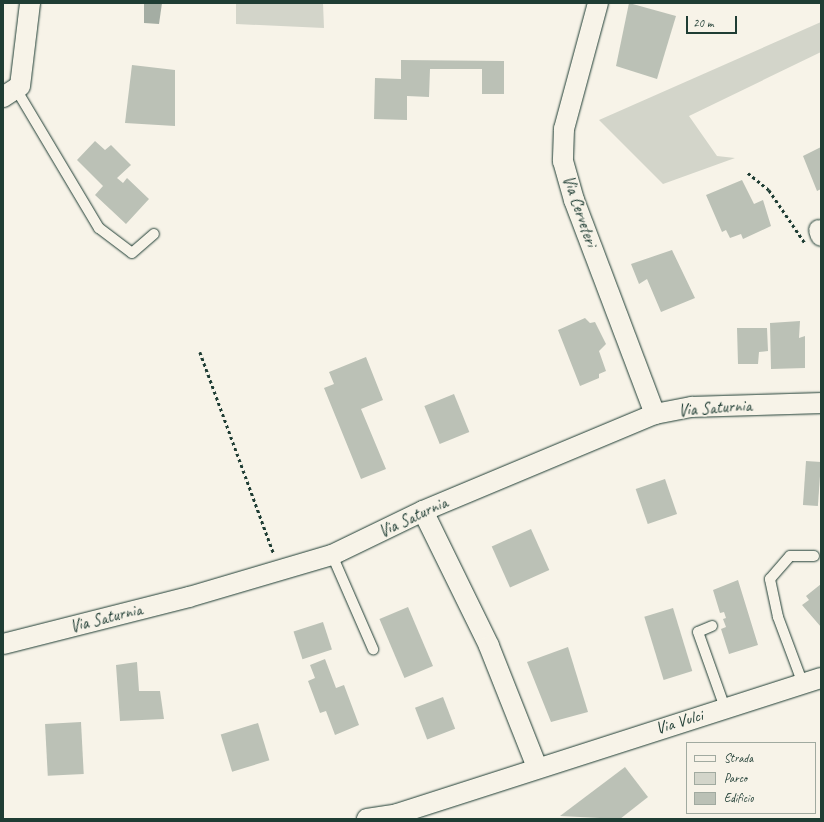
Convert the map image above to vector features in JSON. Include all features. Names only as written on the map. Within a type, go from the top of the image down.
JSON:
[{"type":"street","points":[[10,93],[23,70],[30,3]]},
{"type":"street","name":"Via Cerveteri","points":[[598,3],[564,130],[563,161],[574,200],[655,414]]},
{"type":"street","name":"Via Saturnia","points":[[3,644],[189,597],[280,569],[332,555],[423,511],[655,414],[692,407],[821,403]]},
{"type":"street","points":[[423,511],[489,646],[537,767]]},
{"type":"street","name":"Via Vulci","points":[[367,819],[398,814],[537,767],[812,681]]},
{"type":"lane","points":[[10,93],[99,228],[132,253],[154,234]]},
{"type":"lane","points":[[332,555],[373,649]]},
{"type":"lane","points":[[812,681],[778,617],[770,580],[790,556],[814,556]]},
{"type":"lane","points":[[712,626],[698,632],[725,708]]},
{"type":"path","points":[[748,174],[769,190],[802,242],[816,237]]},
{"type":"path","points":[[200,352],[280,569]]},
{"type":"green space","points":[[236,3],[323,3],[324,28],[236,24]]},
{"type":"green space","points":[[821,22],[821,52],[689,116],[717,156],[735,158],[663,184],[599,120]]},
{"type":"shaded area","points":[[144,3],[162,3],[159,24],[144,23]]},
{"type":"building","points":[[629,3],[676,16],[657,79],[616,66]]},
{"type":"building","points":[[401,60],[504,61],[504,94],[482,94],[482,69],[430,69],[429,97],[407,96],[407,120],[374,119],[375,78],[401,79]]},
{"type":"building","points":[[132,65],[175,70],[175,126],[125,123]]},
{"type":"building","points":[[95,141],[105,150],[111,145],[131,165],[117,178],[123,183],[127,178],[149,199],[126,224],[95,195],[103,186],[77,160]]},
{"type":"building","points":[[821,147],[821,189],[817,191],[803,156]]},
{"type":"building","points":[[742,180],[754,204],[763,200],[771,226],[743,239],[741,234],[730,238],[726,230],[722,232],[706,195]]},
{"type":"building","points":[[672,250],[695,298],[661,312],[647,279],[639,284],[631,264]]},
{"type":"building","points":[[585,318],[590,323],[595,322],[606,344],[599,351],[606,371],[599,374],[599,378],[580,386],[558,330]]},
{"type":"building","points":[[800,321],[799,338],[805,336],[805,368],[771,369],[770,323]]},
{"type":"building","points":[[737,328],[767,328],[768,351],[759,352],[758,364],[738,364]]},
{"type":"building","points":[[366,357],[383,400],[361,409],[386,469],[361,479],[324,388],[334,384],[329,372]]},
{"type":"building","points":[[454,394],[469,432],[440,444],[424,406]]},
{"type":"building","points":[[806,461],[821,462],[818,506],[803,505]]},
{"type":"building","points":[[665,479],[677,514],[648,524],[636,489]]},
{"type":"building","points":[[531,529],[549,570],[510,588],[492,546]]},
{"type":"building","points":[[738,580],[758,645],[729,654],[721,629],[726,627],[723,619],[726,618],[724,612],[720,613],[713,590]]},
{"type":"building","points":[[821,584],[821,627],[802,605],[809,600],[806,596]]},
{"type":"building","points":[[408,607],[433,666],[404,678],[379,619]]},
{"type":"building","points":[[673,608],[692,671],[664,680],[644,617]]},
{"type":"building","points":[[323,622],[332,650],[302,659],[294,632]]},
{"type":"building","points":[[568,647],[588,712],[551,722],[527,662]]},
{"type":"building","points":[[325,659],[336,688],[344,685],[359,725],[335,735],[326,711],[320,713],[308,681],[315,678],[310,665]]},
{"type":"building","points":[[137,662],[139,691],[160,691],[164,719],[120,721],[116,665]]},
{"type":"building","points":[[443,697],[455,729],[427,739],[415,708]]},
{"type":"building","points":[[81,722],[84,774],[48,776],[45,724]]},
{"type":"building","points":[[258,723],[269,760],[232,772],[221,734]]},
{"type":"building","points":[[625,767],[648,797],[620,819],[560,816]]}]
